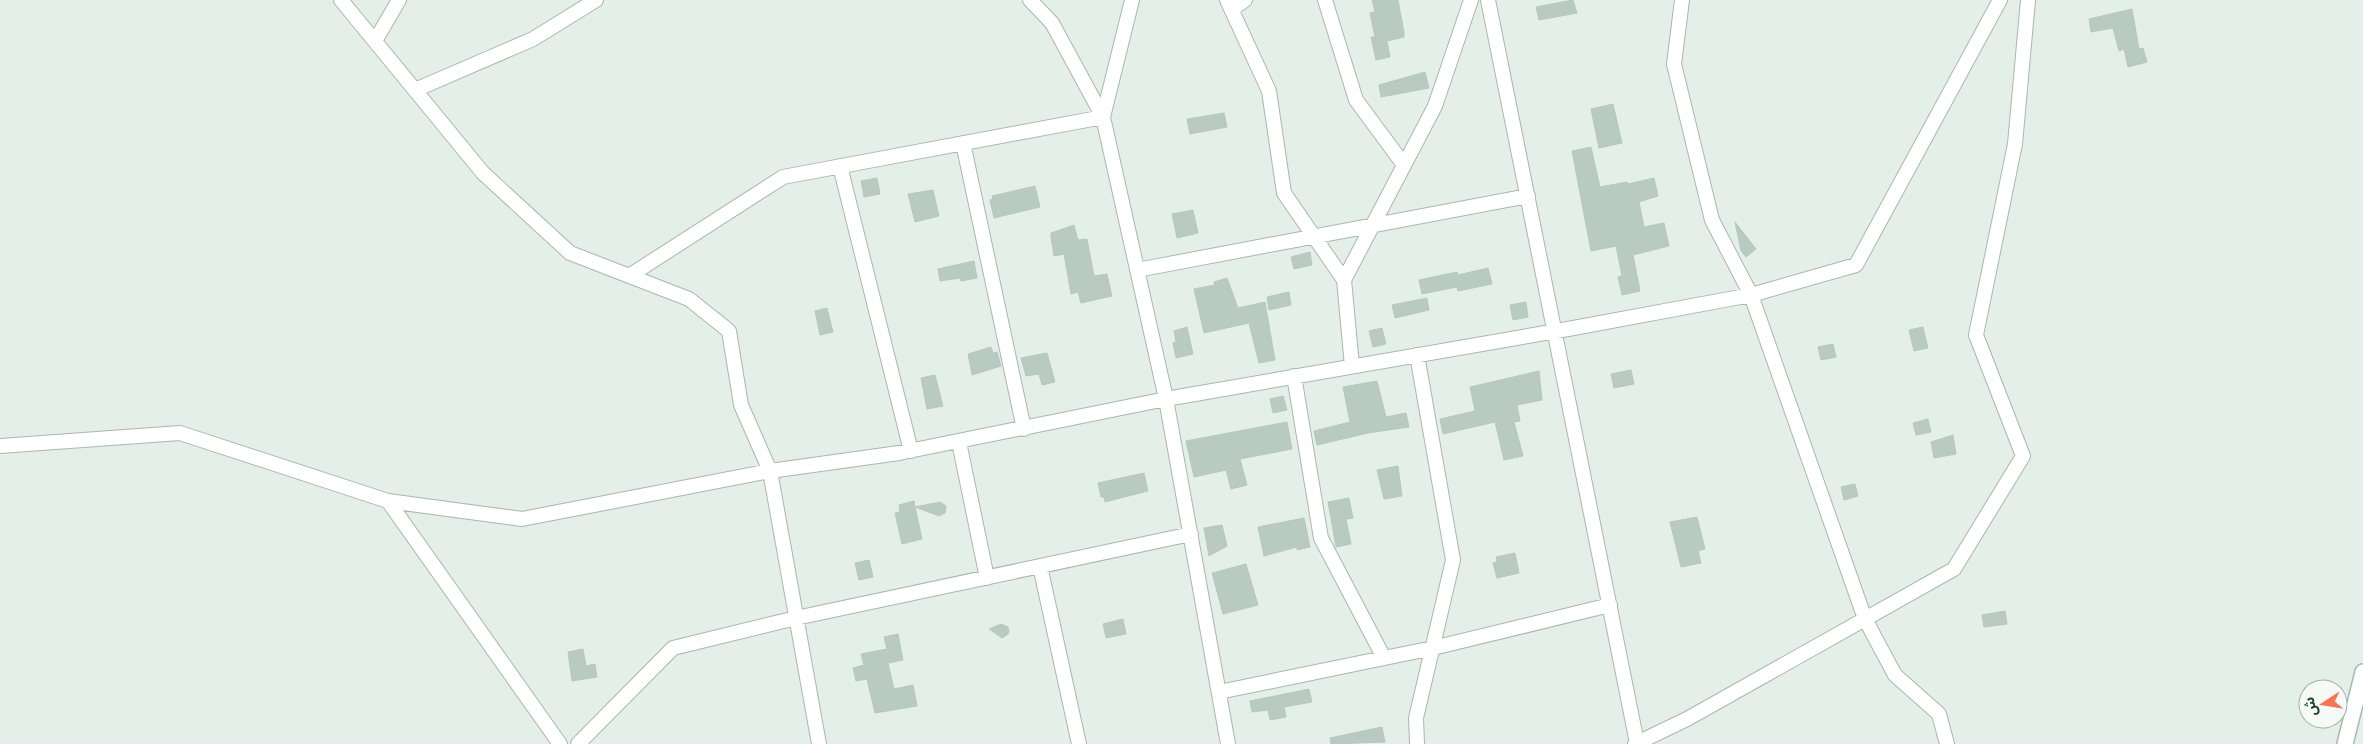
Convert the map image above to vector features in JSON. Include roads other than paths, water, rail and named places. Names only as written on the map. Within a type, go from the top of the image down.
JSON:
[{"type":"main road","points":[[2345,744],[2363,672]]},
{"type":"street","points":[[341,0],[483,173],[570,253],[689,298],[728,331],[742,405],[770,471],[819,744]]},
{"type":"street","points":[[375,41],[399,0]]},
{"type":"street","points":[[415,90],[533,39],[596,0]]},
{"type":"street","points":[[1030,0],[1052,23],[1103,117],[1166,399],[1228,744]]},
{"type":"street","points":[[1103,117],[1132,0]]},
{"type":"street","points":[[1245,0],[1230,4],[1269,91],[1284,192],[1344,280],[1352,366]]},
{"type":"street","points":[[1325,0],[1356,100],[1404,165]]},
{"type":"street","points":[[1344,280],[1435,106],[1472,0]]},
{"type":"street","points":[[1488,0],[1556,331],[1636,744],[1687,719],[1954,569],[2023,456],[1976,334],[2015,144],[2028,0]]},
{"type":"street","points":[[1682,0],[1674,64],[1712,220],[1751,295],[1865,619],[1895,675],[1939,714],[1947,744]]},
{"type":"street","points":[[0,446],[180,433],[388,501],[522,519],[770,471],[911,451],[1166,399],[1751,295],[1856,265],[2000,0]]},
{"type":"street","points":[[629,276],[783,177],[1103,117]]},
{"type":"street","points":[[963,143],[1024,429]]},
{"type":"street","points":[[840,166],[911,451]]},
{"type":"street","points":[[1137,270],[1528,196]]},
{"type":"street","points":[[1417,355],[1453,560],[1416,718],[1417,744]]},
{"type":"street","points":[[1294,376],[1321,538],[1384,658]]},
{"type":"street","points":[[959,442],[986,578]]},
{"type":"street","points":[[388,501],[560,744]]},
{"type":"street","points":[[578,744],[673,648],[796,618],[1191,534]]},
{"type":"street","points":[[1040,566],[1079,744]]},
{"type":"street","points":[[1219,692],[1433,648],[1610,605]]}]
